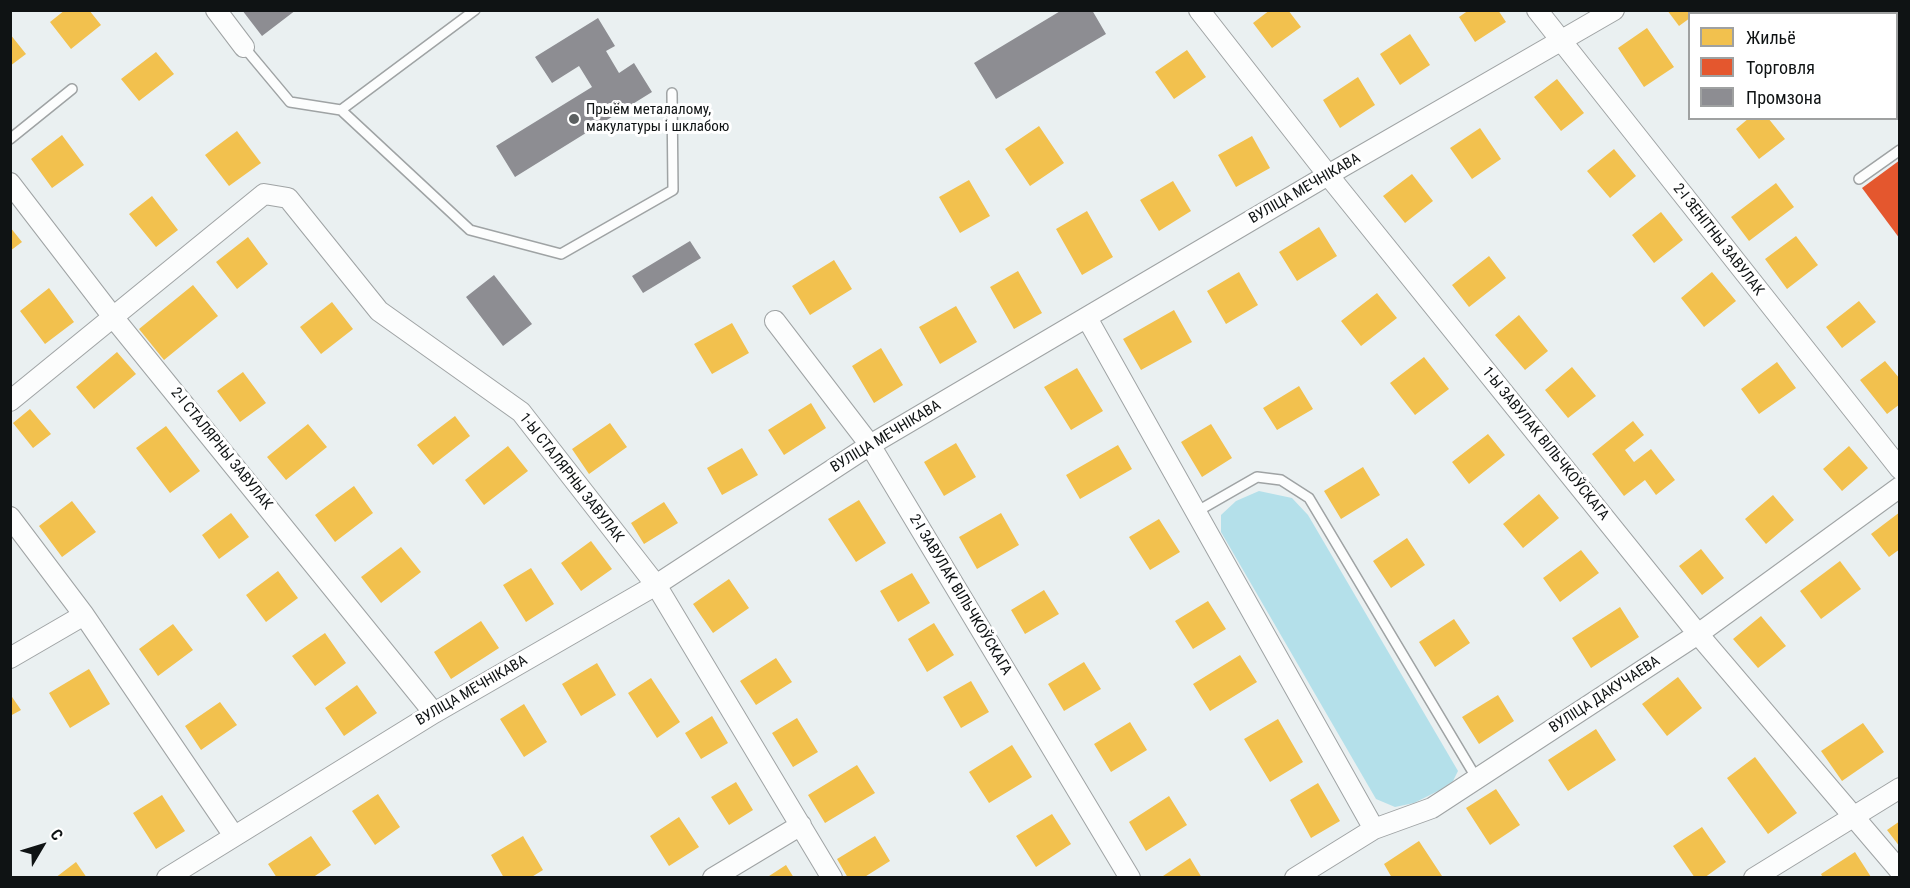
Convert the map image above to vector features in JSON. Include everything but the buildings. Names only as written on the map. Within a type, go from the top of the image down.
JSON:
[{"type":"street","points":[[216,10],[244,47]]},
{"type":"street","name":"1-Ы ЗАВУЛАК ВІЛЬЧКОЎСКАГА","points":[[1199,10],[1328,175],[1698,634],[1899,871]]},
{"type":"street","name":"2-І ЗЕНІТНЫ ЗАВУЛАК","points":[[1537,10],[1899,469]]},
{"type":"street","name":"ВУЛІЦА МЕЧНІКАВА","points":[[167,878],[434,713],[656,585],[870,445],[1328,175],[1614,10]]},
{"type":"street","name":"2-І СТАЛЯРНЫ ЗАВУЛАК","points":[[10,183],[113,316],[434,713]]},
{"type":"street","name":"1-Ы СТАЛЯРНЫ ЗАВУЛАК","points":[[10,401],[264,194],[288,198],[379,311],[521,412],[656,585],[832,878]]},
{"type":"street","points":[[1087,318],[1374,829]]},
{"type":"street","name":"2-І ЗАВУЛАК ВІЛЬЧКОЎСКАГА","points":[[775,321],[870,445],[1130,878]]},
{"type":"street","name":"ВУЛІЦА ДАКУЧАЕВА","points":[[1295,878],[1374,829],[1432,808],[1477,779],[1698,634],[1899,487]]},
{"type":"street","points":[[10,517],[84,615],[234,836]]},
{"type":"street","points":[[10,658],[84,615]]},
{"type":"street","points":[[1754,878],[1899,788]]},
{"type":"street","points":[[714,878],[801,825]]},
{"type":"lane","points":[[341,110],[475,10]]},
{"type":"lane","points":[[244,47],[290,102],[341,110],[471,230],[561,254],[673,190],[672,93]]},
{"type":"lane","points":[[10,139],[72,88]]},
{"type":"lane","points":[[1858,179],[1899,150]]},
{"type":"lane","points":[[1196,512],[1257,477],[1281,480],[1309,498],[1477,779]]},
{"type":"shaded area","points":[[1259,491],[1292,498],[1308,515],[1458,771],[1453,781],[1440,790],[1414,803],[1395,807],[1376,799],[1221,532],[1221,515],[1236,501]]},
{"type":"place","name":"Прыём металалому, макулатуры і шклабою","points":[[574,119]]}]
